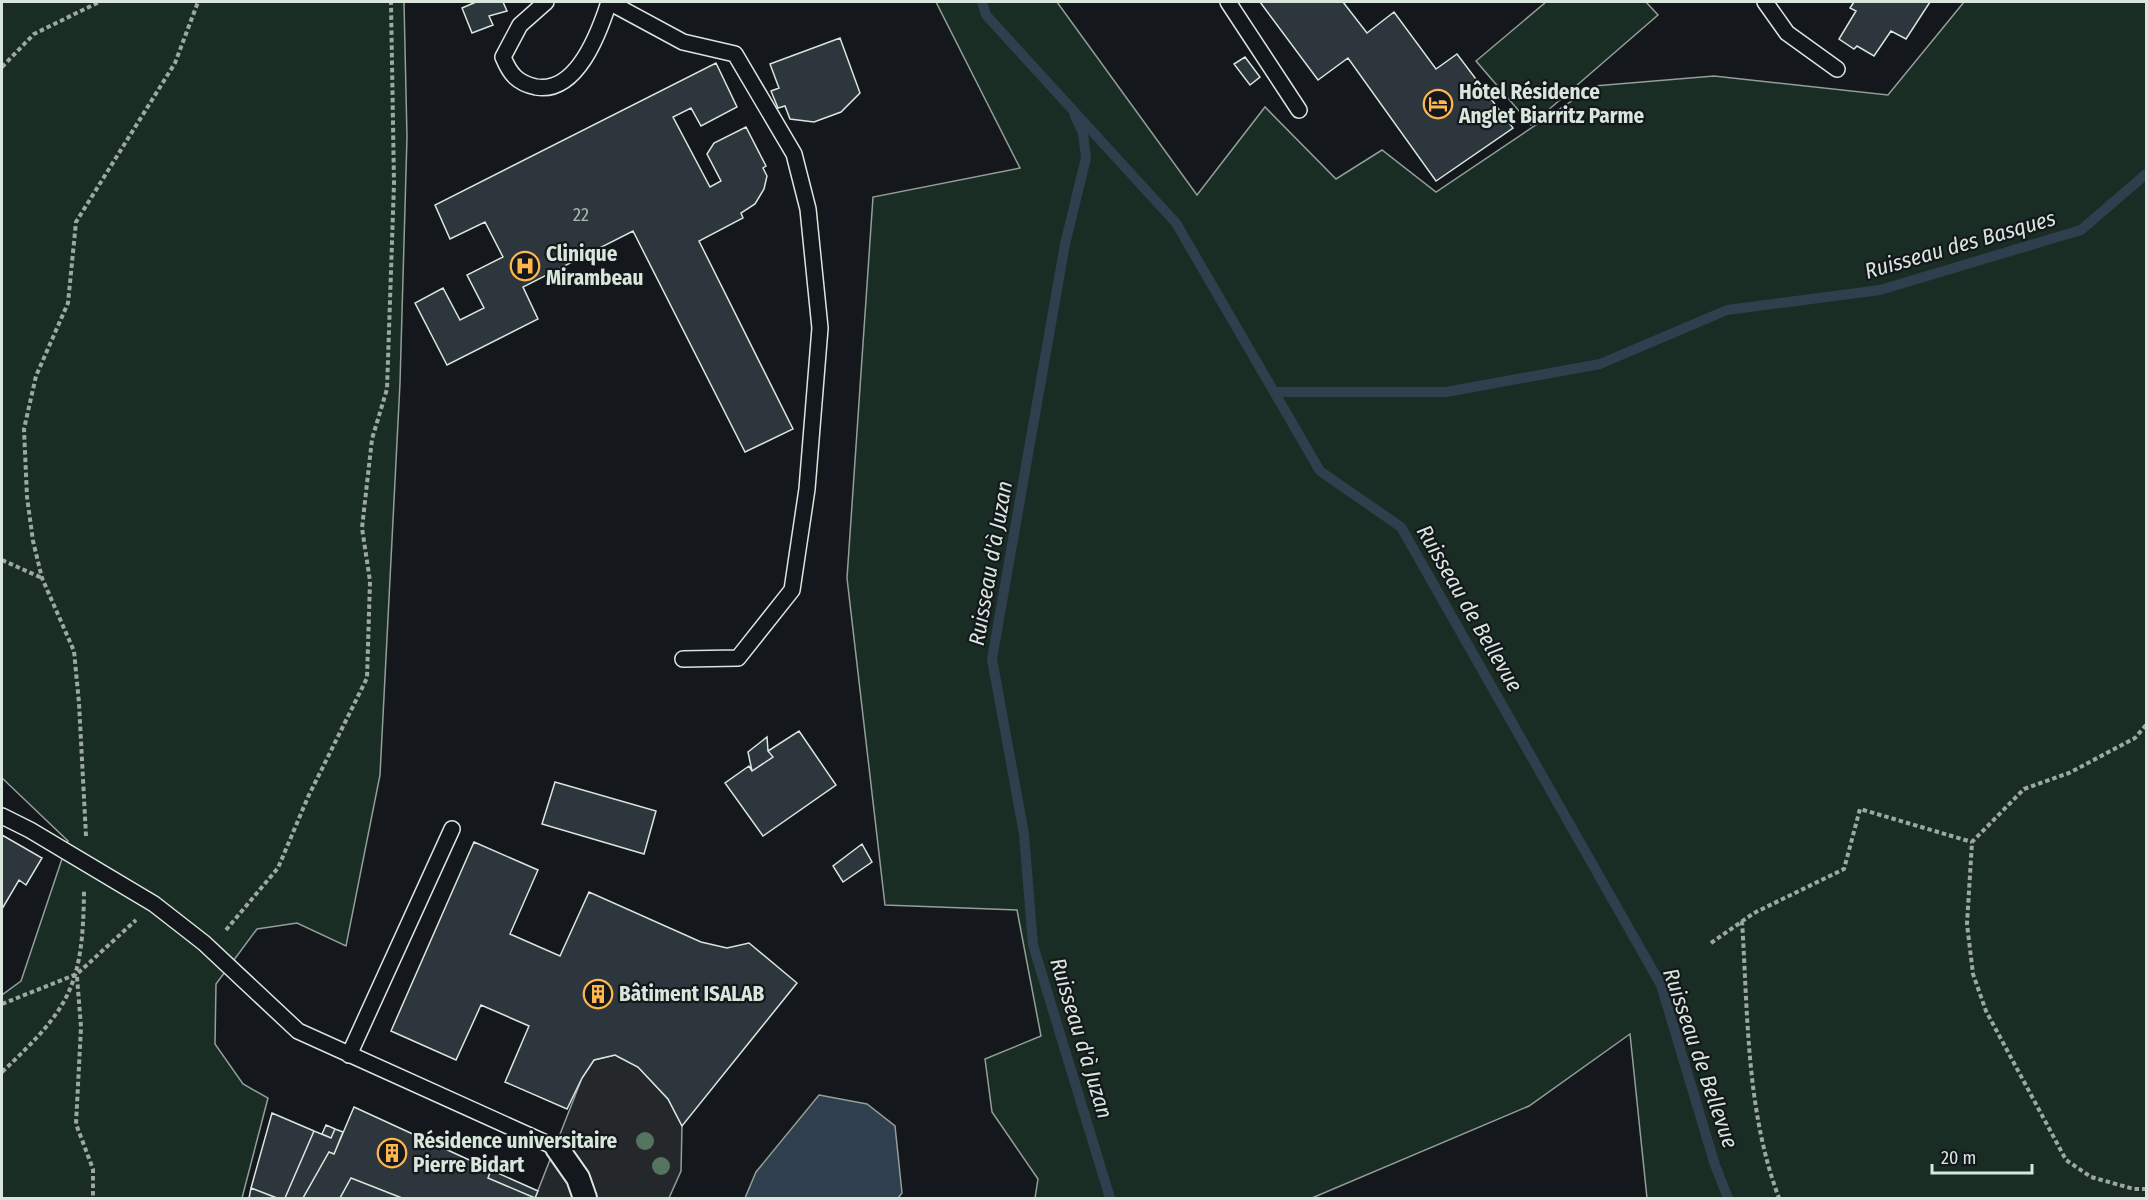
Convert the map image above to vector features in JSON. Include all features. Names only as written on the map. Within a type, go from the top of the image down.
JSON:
[{"type":"street","points":[[557,1148],[578,1178],[585,1198]]},
{"type":"lane","points":[[546,2],[520,25],[503,57],[511,74],[524,84],[542,88],[560,85],[591,51],[609,2],[684,42],[735,54],[794,154],[808,209],[820,327],[807,489],[792,590],[738,658],[683,659]]},
{"type":"lane","points":[[1228,2],[1299,110]]},
{"type":"lane","points":[[1765,2],[1787,33],[1837,69]]},
{"type":"lane","points":[[2,816],[154,904],[204,943],[298,1031],[557,1148]]},
{"type":"lane","points":[[349,1054],[453,829]]},
{"type":"path","points":[[2,67],[34,34],[99,2]]},
{"type":"path","points":[[2,1072],[53,1020],[69,995],[77,974],[83,944],[86,834],[74,651],[42,578],[29,522],[24,429],[36,376],[68,303],[76,222],[175,63],[198,2]]},
{"type":"path","points":[[218,925],[226,930],[278,868],[308,797],[367,678],[370,581],[362,528],[372,439],[387,389],[393,229],[391,2]]},
{"type":"path","points":[[2,561],[42,578]]},
{"type":"path","points":[[2146,725],[2135,738],[2069,773],[2024,789],[1972,842],[1967,924],[1973,974],[1986,1011],[2066,1160],[2091,1177],[2134,1189],[2146,1189]]},
{"type":"path","points":[[1711,943],[1742,921],[1844,869],[1860,809],[1972,842]]},
{"type":"path","points":[[2,1004],[77,974],[154,904]]},
{"type":"path","points":[[1742,921],[1749,1052],[1759,1130],[1779,1198]]},
{"type":"path","points":[[77,974],[81,1027],[76,1124],[93,1169],[93,1198]]},
{"type":"green space","points":[[2,2],[404,2],[407,137],[400,383],[380,775],[346,946],[297,923],[257,929],[216,984],[215,1044],[243,1084],[268,1098],[242,1198],[2,1198],[2,995],[21,981],[68,841],[2,778]]},
{"type":"green space","points":[[936,2],[1057,2],[1197,195],[1265,107],[1336,179],[1382,150],[1436,192],[1594,86],[1714,76],[1888,95],[1964,2],[2146,2],[2146,1198],[1647,1198],[1630,1034],[1529,1106],[1312,1198],[1035,1198],[1038,1179],[992,1112],[985,1059],[1041,1036],[1017,910],[885,905],[847,578],[873,197],[1020,168]]},
{"type":"green space","points":[[1546,2],[1646,2],[1658,15],[1531,125],[1476,61]]},
{"type":"shaded area","points":[[615,1055],[638,1067],[668,1099],[682,1126],[681,1171],[669,1198],[535,1198],[582,1078],[594,1060]]},
{"type":"water","points":[[819,1095],[867,1104],[895,1126],[902,1193],[898,1198],[745,1198],[756,1172]]},
{"type":"building","points":[[476,2],[503,2],[507,11],[489,16],[493,25],[472,33],[462,8]]},
{"type":"building","name":"Hôtel Résidence Anglet Biarritz Parme","points":[[1260,2],[1343,2],[1367,33],[1394,12],[1436,69],[1457,54],[1513,128],[1436,181],[1348,58],[1318,80]]},
{"type":"building","points":[[1854,2],[1930,2],[1906,39],[1891,31],[1874,56],[1857,46],[1854,49],[1839,39],[1856,11],[1850,8]]},
{"type":"building","points":[[840,38],[860,93],[841,112],[814,122],[790,119],[785,106],[778,108],[771,91],[779,88],[770,64]]},
{"type":"building","points":[[1245,57],[1260,77],[1250,85],[1234,64]]},
{"type":"building","name":"Clinique Mirambeau","points":[[716,63],[737,107],[701,126],[691,108],[673,117],[710,187],[721,181],[707,154],[714,143],[746,127],[766,166],[763,168],[767,176],[764,189],[755,204],[741,213],[743,218],[699,241],[793,429],[745,452],[633,231],[523,287],[538,319],[447,365],[415,303],[443,288],[460,320],[484,308],[467,275],[503,257],[485,222],[450,239],[435,205]]},
{"type":"building","points":[[799,731],[836,785],[763,836],[725,783],[749,766],[752,771],[773,757],[768,751]]},
{"type":"building","points":[[767,737],[768,751],[773,757],[752,771],[748,752]]},
{"type":"building","points":[[555,782],[656,811],[644,854],[542,824]]},
{"type":"building","points":[[2,835],[42,858],[26,885],[19,880],[2,909]]},
{"type":"building","name":"Bâtiment ISALAB","points":[[474,842],[538,870],[510,934],[560,956],[589,892],[701,942],[727,948],[749,943],[797,983],[682,1126],[668,1099],[638,1067],[615,1055],[594,1060],[582,1078],[567,1109],[505,1082],[529,1026],[481,1005],[456,1060],[391,1031]]},
{"type":"building","points":[[862,844],[872,862],[843,882],[833,866]]},
{"type":"building","name":"Résidence universitaire Pierre Bidart","points":[[354,1107],[491,1170],[488,1178],[535,1198],[402,1198],[351,1178],[340,1198],[303,1198],[329,1152],[334,1154]]},
{"type":"building","points":[[272,1113],[314,1131],[285,1198],[277,1198],[251,1188]]},
{"type":"building","points":[[326,1125],[335,1129],[331,1138],[322,1134]]},
{"type":"building","points":[[335,1129],[343,1132],[334,1154],[329,1152],[303,1198],[285,1198],[314,1131],[331,1138]]},
{"type":"building","points":[[491,1170],[538,1191],[535,1198],[488,1178]]},
{"type":"building","points":[[351,1178],[402,1198],[340,1198]]},
{"type":"building","points":[[251,1188],[277,1198],[249,1198]]},
{"type":"waterway","name":"Ruisseau de Bellevue","points":[[982,2],[986,15],[1176,223],[1320,471],[1401,527],[1661,985],[1715,1165],[1728,1198]]},
{"type":"waterway","name":"Ruisseau d'à Juzan","points":[[1075,116],[1083,133],[1086,158],[1065,244],[992,659],[1024,834],[1033,945],[1110,1198]]},
{"type":"waterway","name":"Ruisseau des Basques","points":[[1274,392],[1446,392],[1600,364],[1727,310],[1880,290],[2081,230],[2146,174]]},
{"type":"place","name":"Hôtel Résidence Anglet Biarritz Parme","points":[[1438,104]]},
{"type":"place","name":"Clinique Mirambeau","points":[[525,266]]},
{"type":"place","name":"Bâtiment ISALAB","points":[[598,994]]},
{"type":"place","name":"Résidence universitaire Pierre Bidart","points":[[392,1153]]}]
